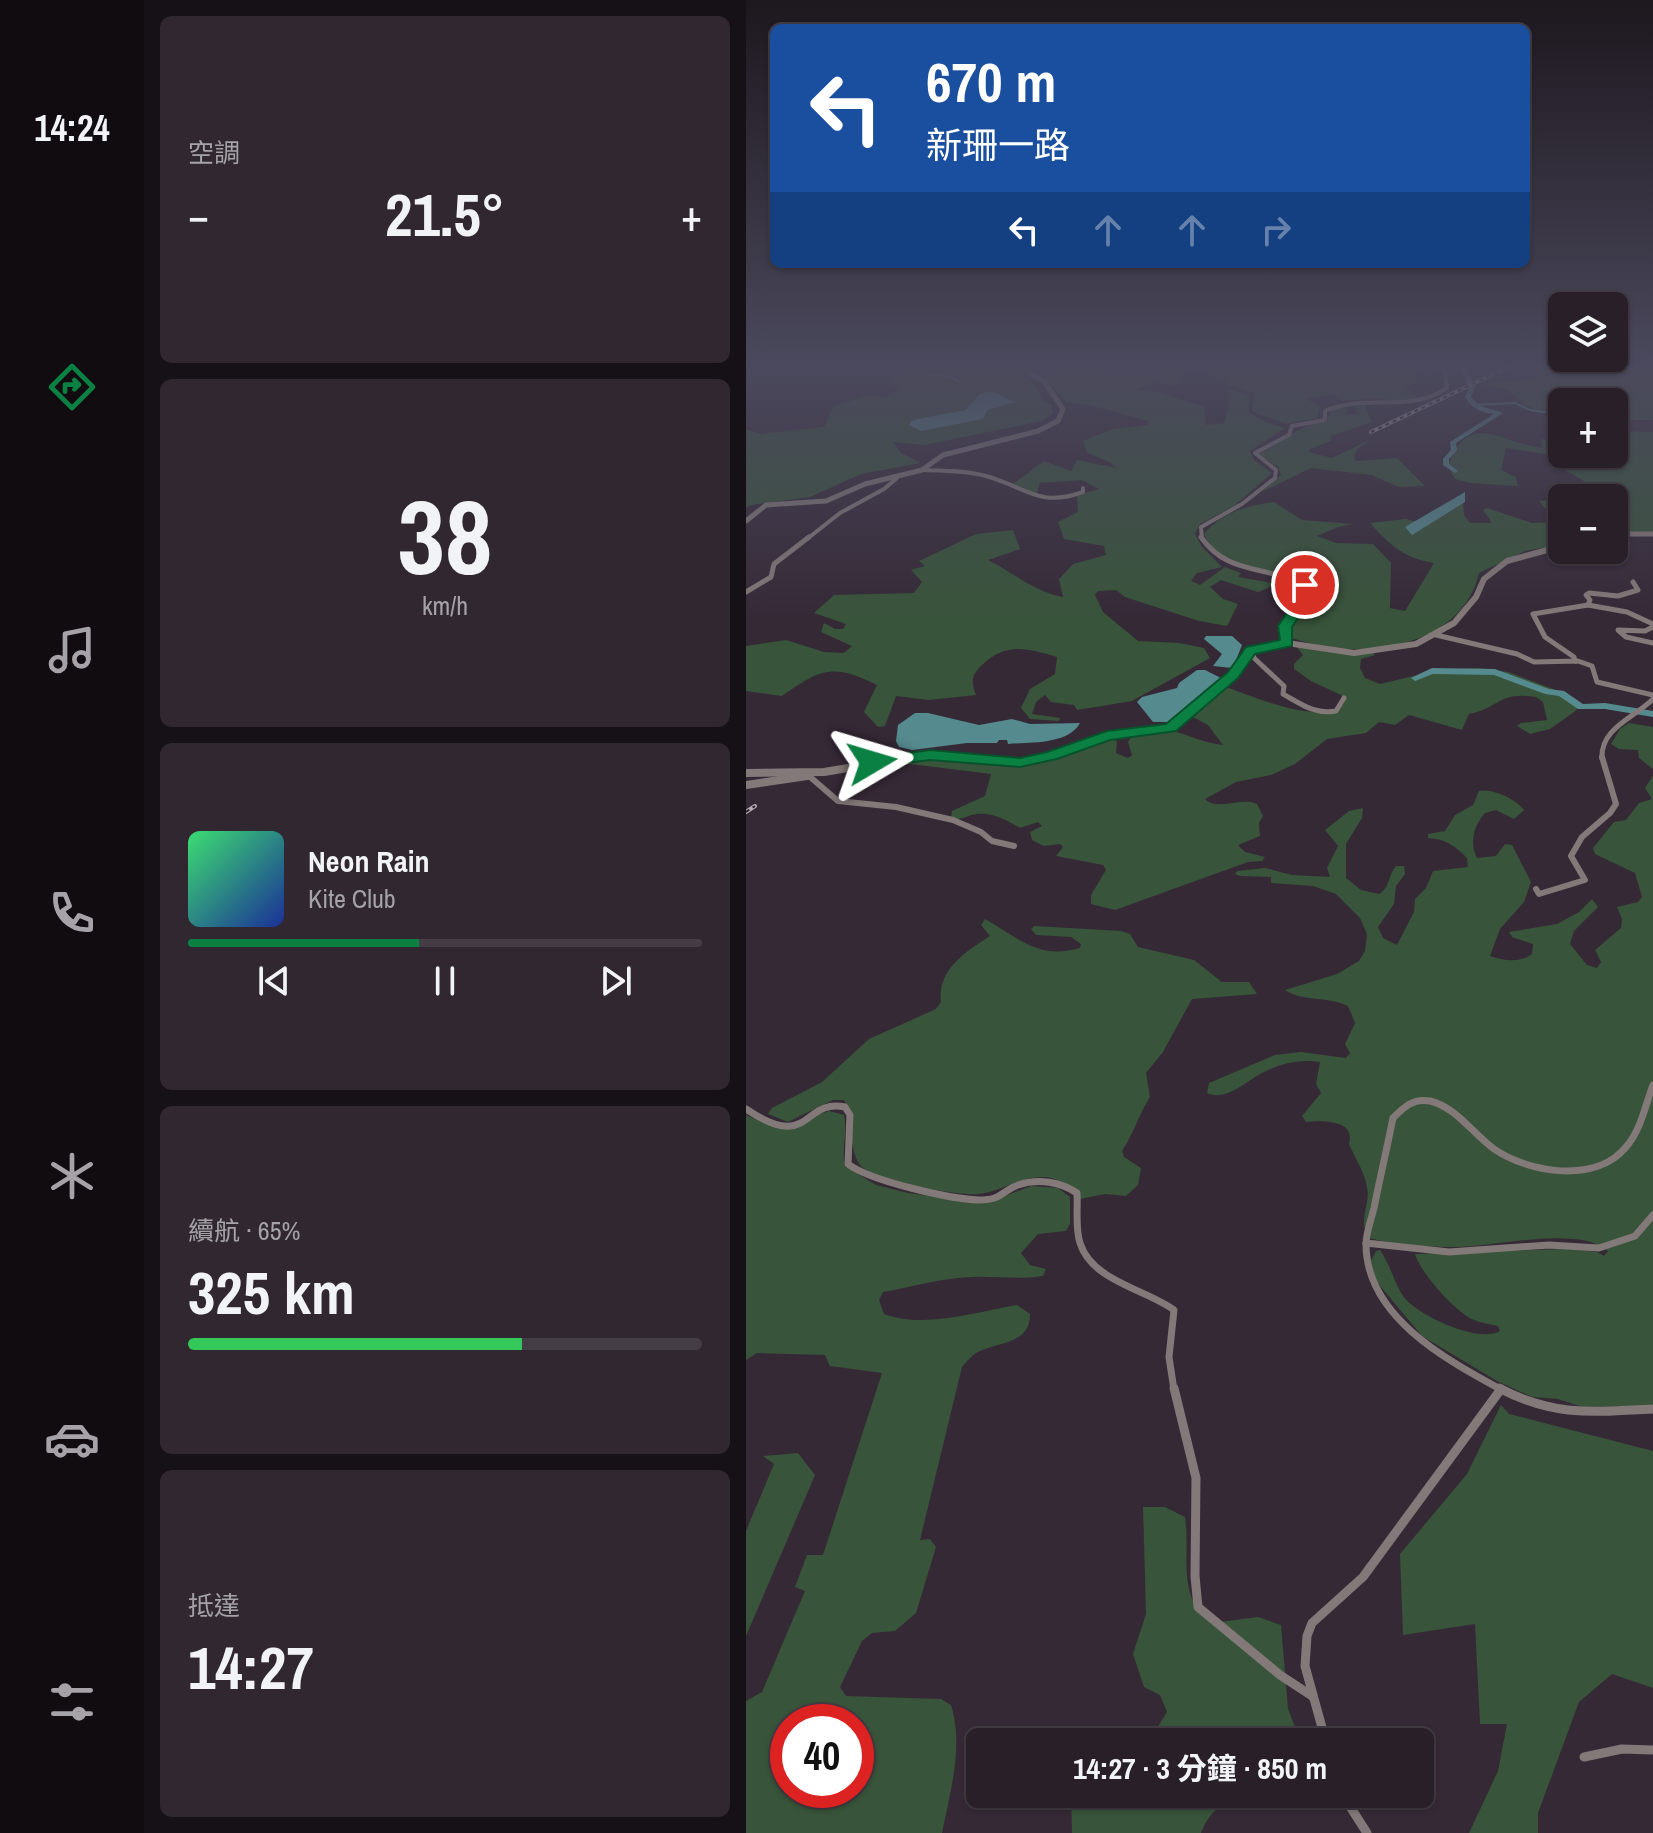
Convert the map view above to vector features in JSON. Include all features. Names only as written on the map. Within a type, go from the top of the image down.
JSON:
[{"type":"street","points":[[746,521],[766,505],[826,501],[865,484],[922,470],[943,455],[970,449]]},
{"type":"street","points":[[1263,449],[1255,453],[1276,470],[1275,478],[1242,504],[1201,527],[1201,538],[1227,564],[1277,575],[1308,589],[1302,605],[1287,621],[1287,643]]},
{"type":"street","points":[[922,470],[996,479],[1009,488],[1040,500],[1074,496],[1083,492],[1083,488]]},
{"type":"street","points":[[746,592],[771,577],[774,564],[840,513],[884,489],[897,478]]},
{"type":"street","points":[[1628,534],[1653,534]]},
{"type":"street","points":[[746,785],[930,755],[1020,763],[1051,756],[1107,735],[1171,728],[1233,675],[1251,650],[1287,643],[1354,653],[1401,648],[1436,635],[1467,610],[1487,575],[1516,558],[1548,550]]},
{"type":"street","points":[[1588,605],[1590,600],[1586,595],[1589,593],[1618,596],[1635,592],[1638,590],[1633,582]]},
{"type":"street","points":[[1575,661],[1574,657],[1545,637],[1533,614],[1541,609],[1562,610],[1588,605],[1627,612],[1653,625],[1645,631],[1618,630],[1626,637],[1653,643]]},
{"type":"street","points":[[1436,635],[1517,654],[1534,662],[1575,661],[1592,666],[1597,682],[1653,697]]},
{"type":"street","points":[[1251,650],[1254,658],[1284,686],[1283,694],[1308,709],[1322,714],[1336,711],[1344,698]]},
{"type":"street","points":[[1536,889],[1539,894],[1585,880],[1571,856],[1584,835],[1609,816],[1617,803],[1617,795],[1609,783],[1601,757],[1603,746],[1609,731],[1653,697]]},
{"type":"street","points":[[746,773],[790,776]]},
{"type":"street","points":[[812,774],[830,796],[847,804],[896,807],[953,820],[981,832],[992,841],[1014,846]]},
{"type":"street","points":[[1653,1085],[1631,1140],[1622,1152],[1591,1167],[1571,1171],[1548,1170],[1510,1158],[1493,1148],[1443,1104],[1427,1101],[1399,1109],[1393,1118],[1366,1243],[1366,1259],[1372,1275],[1396,1316],[1447,1359],[1501,1389],[1559,1411],[1653,1409]]},
{"type":"street","points":[[746,1109],[789,1128],[831,1105],[845,1107],[850,1115],[851,1167],[904,1186],[991,1201],[1028,1183],[1063,1183],[1077,1193],[1080,1243],[1084,1252],[1107,1274],[1130,1289],[1157,1297],[1174,1310],[1176,1320],[1169,1341],[1169,1360],[1172,1391],[1187,1429],[1196,1478],[1198,1541],[1195,1590],[1198,1607],[1280,1675],[1312,1696]]},
{"type":"street","points":[[1366,1243],[1449,1252],[1549,1245],[1599,1248],[1628,1240],[1653,1215]]},
{"type":"street","points":[[1322,1728],[1312,1696],[1303,1643],[1312,1623],[1363,1577],[1501,1389]]},
{"type":"street","points":[[1584,1757],[1622,1749],[1653,1750]]},
{"type":"street","points":[[1351,1808],[1367,1833]]},
{"type":"shaded area","points":[[746,449],[898,449],[921,463],[861,474],[810,497],[746,508]]},
{"type":"shaded area","points":[[1086,449],[1254,449],[1250,451],[1254,460],[1272,473],[1234,506],[1200,524],[1195,534],[1202,547],[1222,567],[1197,573],[1191,581],[1200,585],[1225,567],[1241,573],[1238,577],[1277,584],[1258,592],[1221,580],[1210,587],[1223,599],[1238,604],[1227,626],[1199,621],[1125,597],[1116,590],[1098,591],[1095,595],[1103,612],[1138,641],[1204,648],[1210,658],[1132,701],[1077,710],[1074,705],[1051,702],[1045,695],[1036,702],[1032,714],[1060,718],[1059,721],[1030,719],[1021,708],[1030,689],[1055,674],[1057,657],[1016,649],[999,653],[978,670],[973,679],[976,695],[929,700],[896,696],[885,726],[878,727],[864,712],[877,685],[849,674],[827,672],[817,675],[782,696],[746,691],[746,646],[786,640],[824,652],[844,653],[852,646],[821,632],[824,623],[835,629],[843,629],[846,624],[814,613],[834,595],[914,593],[922,582],[911,570],[925,566],[919,561],[976,534],[1013,530],[1020,549],[988,560],[1034,587],[1063,597],[1059,579],[1073,564],[1106,555],[1104,546],[1064,539],[1058,522],[1078,512],[1077,495],[1099,489],[1082,480],[1040,483],[1036,495],[1013,484],[1044,461],[1071,471],[1077,460],[1116,468],[1110,462],[1087,453]]},
{"type":"shaded area","points":[[1267,449],[1311,449],[1309,452],[1332,458],[1358,449],[1354,457],[1356,461],[1397,458],[1425,486],[1399,487],[1371,475],[1311,468],[1262,492],[1281,475],[1278,467],[1258,454]]},
{"type":"shaded area","points":[[1456,449],[1506,449],[1501,470],[1516,477],[1518,486],[1455,479],[1448,467]]},
{"type":"shaded area","points":[[1509,449],[1548,449],[1548,455]]},
{"type":"shaded area","points":[[1628,449],[1653,449],[1653,532],[1628,533],[1628,484],[1589,484],[1563,469],[1628,468]]},
{"type":"shaded area","points":[[1465,492],[1465,502],[1412,535],[1405,527]]},
{"type":"shaded area","points":[[1548,500],[1548,512],[1539,501]]},
{"type":"shaded area","points":[[1274,502],[1302,520],[1353,524],[1317,536],[1336,543],[1373,544],[1391,563],[1390,608],[1405,611],[1434,563],[1399,550],[1370,523],[1406,519],[1424,524],[1450,502],[1463,503],[1464,515],[1470,523],[1492,523],[1483,510],[1487,508],[1532,523],[1548,522],[1548,547],[1525,551],[1479,573],[1471,595],[1442,626],[1401,644],[1355,649],[1333,648],[1291,638],[1291,628],[1315,593],[1309,579],[1235,563],[1212,546],[1204,534],[1236,511]]},
{"type":"shaded area","points":[[1206,636],[1232,636],[1242,645],[1233,668],[1213,666],[1222,654],[1204,639]]},
{"type":"shaded area","points":[[1284,641],[1372,652],[1375,655],[1361,659],[1360,668],[1365,678],[1380,684],[1438,670],[1479,668],[1508,672],[1561,692],[1576,702],[1577,710],[1550,729],[1530,734],[1517,726],[1547,720],[1543,702],[1536,697],[1514,696],[1469,714],[1462,730],[1409,715],[1395,725],[1379,722],[1366,733],[1327,739],[1295,764],[1271,775],[1236,782],[1205,799],[1216,804],[1257,804],[1263,816],[1259,823],[1260,836],[1238,845],[1245,852],[1265,857],[1262,861],[1248,862],[1115,910],[1091,904],[1091,895],[1106,870],[1103,865],[1056,856],[1063,847],[1060,844],[1044,846],[1032,840],[1030,832],[1042,826],[1038,822],[1020,828],[989,814],[951,818],[952,811],[985,796],[991,774],[902,763],[920,759],[969,758],[1011,766],[1073,753],[1113,736],[1117,742],[1116,753],[1128,758],[1132,755],[1128,742],[1131,737],[1159,730],[1223,745],[1208,725],[1189,715],[1223,686],[1302,711],[1333,710],[1344,704],[1341,695],[1294,669],[1294,664],[1303,655],[1296,646],[1252,652],[1254,647]]},
{"type":"shaded area","points":[[1197,670],[1205,670],[1223,679],[1171,722],[1153,722],[1137,702],[1142,697],[1177,688]]},
{"type":"shaded area","points":[[915,713],[979,725],[1012,719],[1030,724],[1080,723],[1067,735],[1047,741],[1008,744],[1007,740],[999,740],[997,743],[967,743],[912,750],[899,747],[896,741],[898,725]]},
{"type":"shaded area","points":[[1629,723],[1653,727],[1653,769],[1639,758],[1638,750],[1619,749],[1611,744],[1620,729]]},
{"type":"shaded area","points":[[1653,776],[1653,1406],[1582,1407],[1558,1399],[1532,1397],[1497,1381],[1422,1336],[1376,1281],[1371,1261],[1376,1251],[1380,1250],[1403,1296],[1434,1319],[1464,1331],[1490,1334],[1500,1331],[1498,1326],[1474,1320],[1457,1309],[1431,1281],[1415,1254],[1564,1249],[1597,1252],[1604,1256],[1608,1251],[1595,1243],[1577,1239],[1535,1239],[1456,1247],[1412,1245],[1369,1238],[1364,1225],[1367,1187],[1349,1144],[1348,1130],[1337,1123],[1306,1122],[1302,1116],[1321,1093],[1316,1084],[1320,1062],[1285,1064],[1222,1095],[1207,1093],[1209,1083],[1275,1055],[1301,1052],[1346,1058],[1350,1053],[1345,1044],[1355,1023],[1348,1006],[1285,990],[1337,974],[1359,961],[1365,951],[1367,934],[1360,918],[1336,894],[1313,886],[1271,883],[1271,877],[1240,876],[1235,874],[1237,871],[1265,868],[1292,875],[1330,877],[1327,868],[1338,846],[1325,830],[1349,811],[1363,808],[1362,818],[1346,844],[1346,878],[1361,890],[1379,894],[1396,866],[1404,866],[1405,874],[1396,886],[1394,904],[1378,927],[1383,938],[1397,945],[1414,912],[1415,899],[1426,888],[1433,871],[1468,867],[1467,858],[1458,850],[1445,842],[1428,838],[1428,834],[1445,831],[1455,815],[1473,805],[1479,791],[1497,793],[1524,810],[1514,819],[1496,810],[1485,813],[1474,834],[1473,846],[1477,858],[1496,856],[1505,844],[1512,845],[1531,882],[1524,902],[1500,929],[1490,956],[1512,960],[1527,957],[1532,954],[1533,944],[1512,937],[1509,932],[1557,924],[1579,912],[1592,899],[1598,907],[1574,931],[1570,944],[1587,965],[1597,968],[1601,962],[1595,950],[1621,928],[1622,919],[1617,907],[1638,902],[1642,897],[1635,873],[1595,854],[1593,848],[1614,822],[1626,820],[1639,803],[1652,799],[1645,788]]},
{"type":"shaded area","points":[[985,919],[1019,940],[1052,951],[1080,948],[1081,944],[1071,937],[1036,935],[1031,929],[1034,926],[1121,931],[1130,934],[1138,947],[1194,960],[1222,982],[1249,982],[1257,994],[1192,999],[1163,1052],[1146,1073],[1150,1097],[1122,1151],[1124,1157],[1141,1168],[1138,1185],[1126,1196],[1105,1194],[1080,1199],[1062,1182],[1041,1177],[979,1194],[916,1186],[881,1177],[860,1165],[844,1100],[833,1100],[788,1122],[768,1114],[772,1108],[822,1082],[869,1039],[936,1009],[941,1002],[943,980],[948,971],[962,955],[990,936],[981,925]]},
{"type":"shaded area","points":[[829,1111],[844,1115],[845,1166],[876,1185],[908,1193],[962,1200],[997,1199],[1031,1186],[1058,1188],[1070,1197],[1070,1224],[1066,1231],[1038,1234],[1021,1253],[1030,1265],[1046,1269],[1043,1276],[950,1279],[883,1292],[879,1300],[884,1314],[916,1320],[950,1318],[1017,1305],[1030,1314],[1025,1332],[976,1353],[962,1367],[920,1540],[930,1539],[936,1547],[916,1613],[895,1631],[872,1633],[862,1641],[840,1687],[846,1696],[941,1699],[951,1705],[955,1720],[956,1753],[942,1833],[746,1833],[746,1701],[762,1692],[805,1591],[795,1587],[807,1555],[823,1555],[882,1373],[830,1366],[825,1355],[757,1353],[746,1360],[746,1115],[774,1127],[789,1128]]},
{"type":"shaded area","points":[[1501,1405],[1509,1414],[1653,1451],[1653,1688],[1612,1674],[1579,1702],[1538,1813],[1538,1833],[1469,1833],[1498,1771],[1507,1724],[1480,1724],[1475,1624],[1403,1635],[1400,1554],[1467,1474]]},
{"type":"shaded area","points":[[798,1453],[815,1475],[746,1636],[746,1531],[774,1464],[763,1456]]},
{"type":"shaded area","points":[[1143,1507],[1165,1507],[1185,1517],[1189,1588],[1200,1613],[1212,1623],[1258,1617],[1281,1625],[1288,1709],[1295,1728],[1157,1728],[1167,1712],[1160,1695],[1144,1687],[1133,1654],[1146,1614]]},
{"type":"shaded area","points":[[1071,1808],[1218,1808],[1201,1833],[1072,1833]]},
{"type":"waterway","points":[[1454,449],[1446,459],[1446,465],[1455,471]]},
{"type":"waterway","points":[[1415,678],[1432,671],[1495,672],[1548,692],[1561,693],[1581,707],[1605,706],[1653,714]]},
{"type":"railway","points":[[746,812],[755,806]]},
{"type":"route","points":[[872,762],[930,755],[1020,763],[1051,756],[1107,735],[1171,728],[1233,675],[1251,650],[1287,643],[1285,626],[1308,593],[1305,585]]}]
